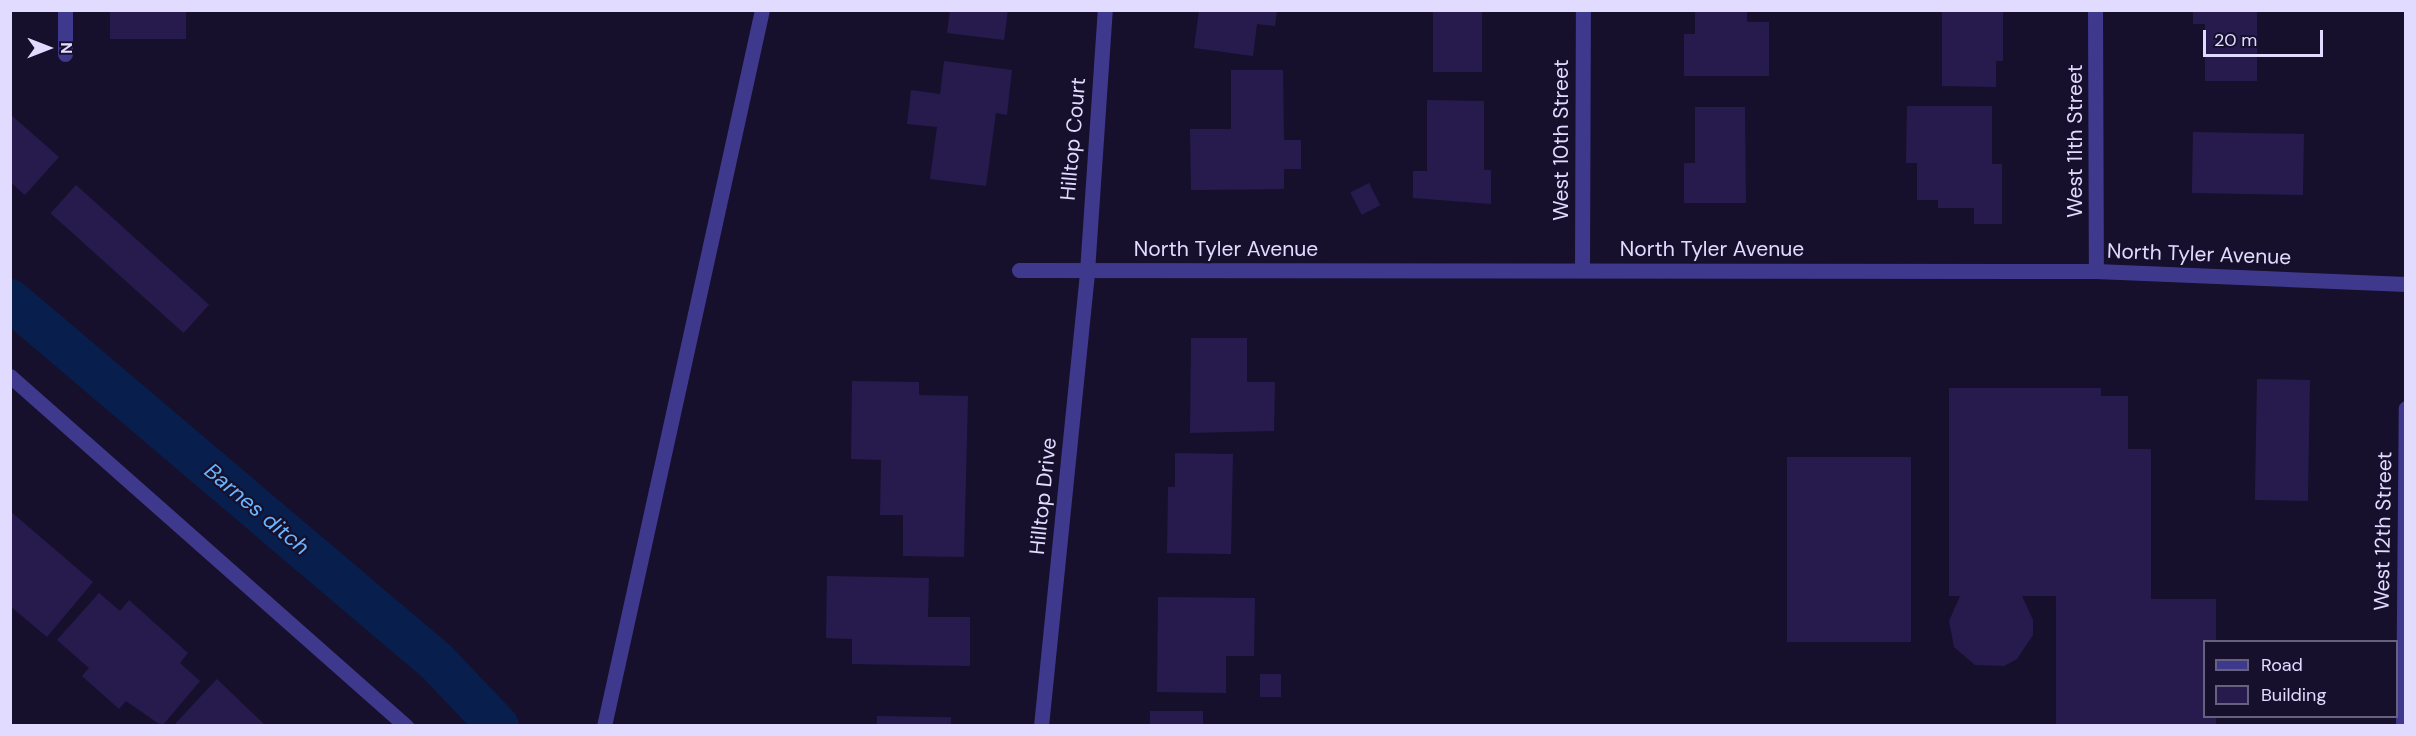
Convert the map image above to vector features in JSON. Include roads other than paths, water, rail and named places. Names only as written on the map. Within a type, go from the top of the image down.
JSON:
[{"type":"street","points":[[65,10],[65,54]]},
{"type":"street","points":[[604,726],[762,10]]},
{"type":"street","name":"Hilltop Court","points":[[1087,271],[1106,10]]},
{"type":"street","name":"West 10th Street","points":[[1582,269],[1583,10]]},
{"type":"street","name":"West 11th Street","points":[[2096,10],[2096,271]]},
{"type":"street","name":"North Tyler Avenue","points":[[1019,270],[2096,271],[2406,284]]},
{"type":"street","name":"Hilltop Drive","points":[[1041,726],[1087,271]]},
{"type":"street","points":[[10,376],[406,726]]},
{"type":"street","name":"West 12th Street","points":[[2403,726],[2406,408]]},
{"type":"waterway","name":"Barnes ditch","points":[[10,300],[437,662],[498,726]]}]
